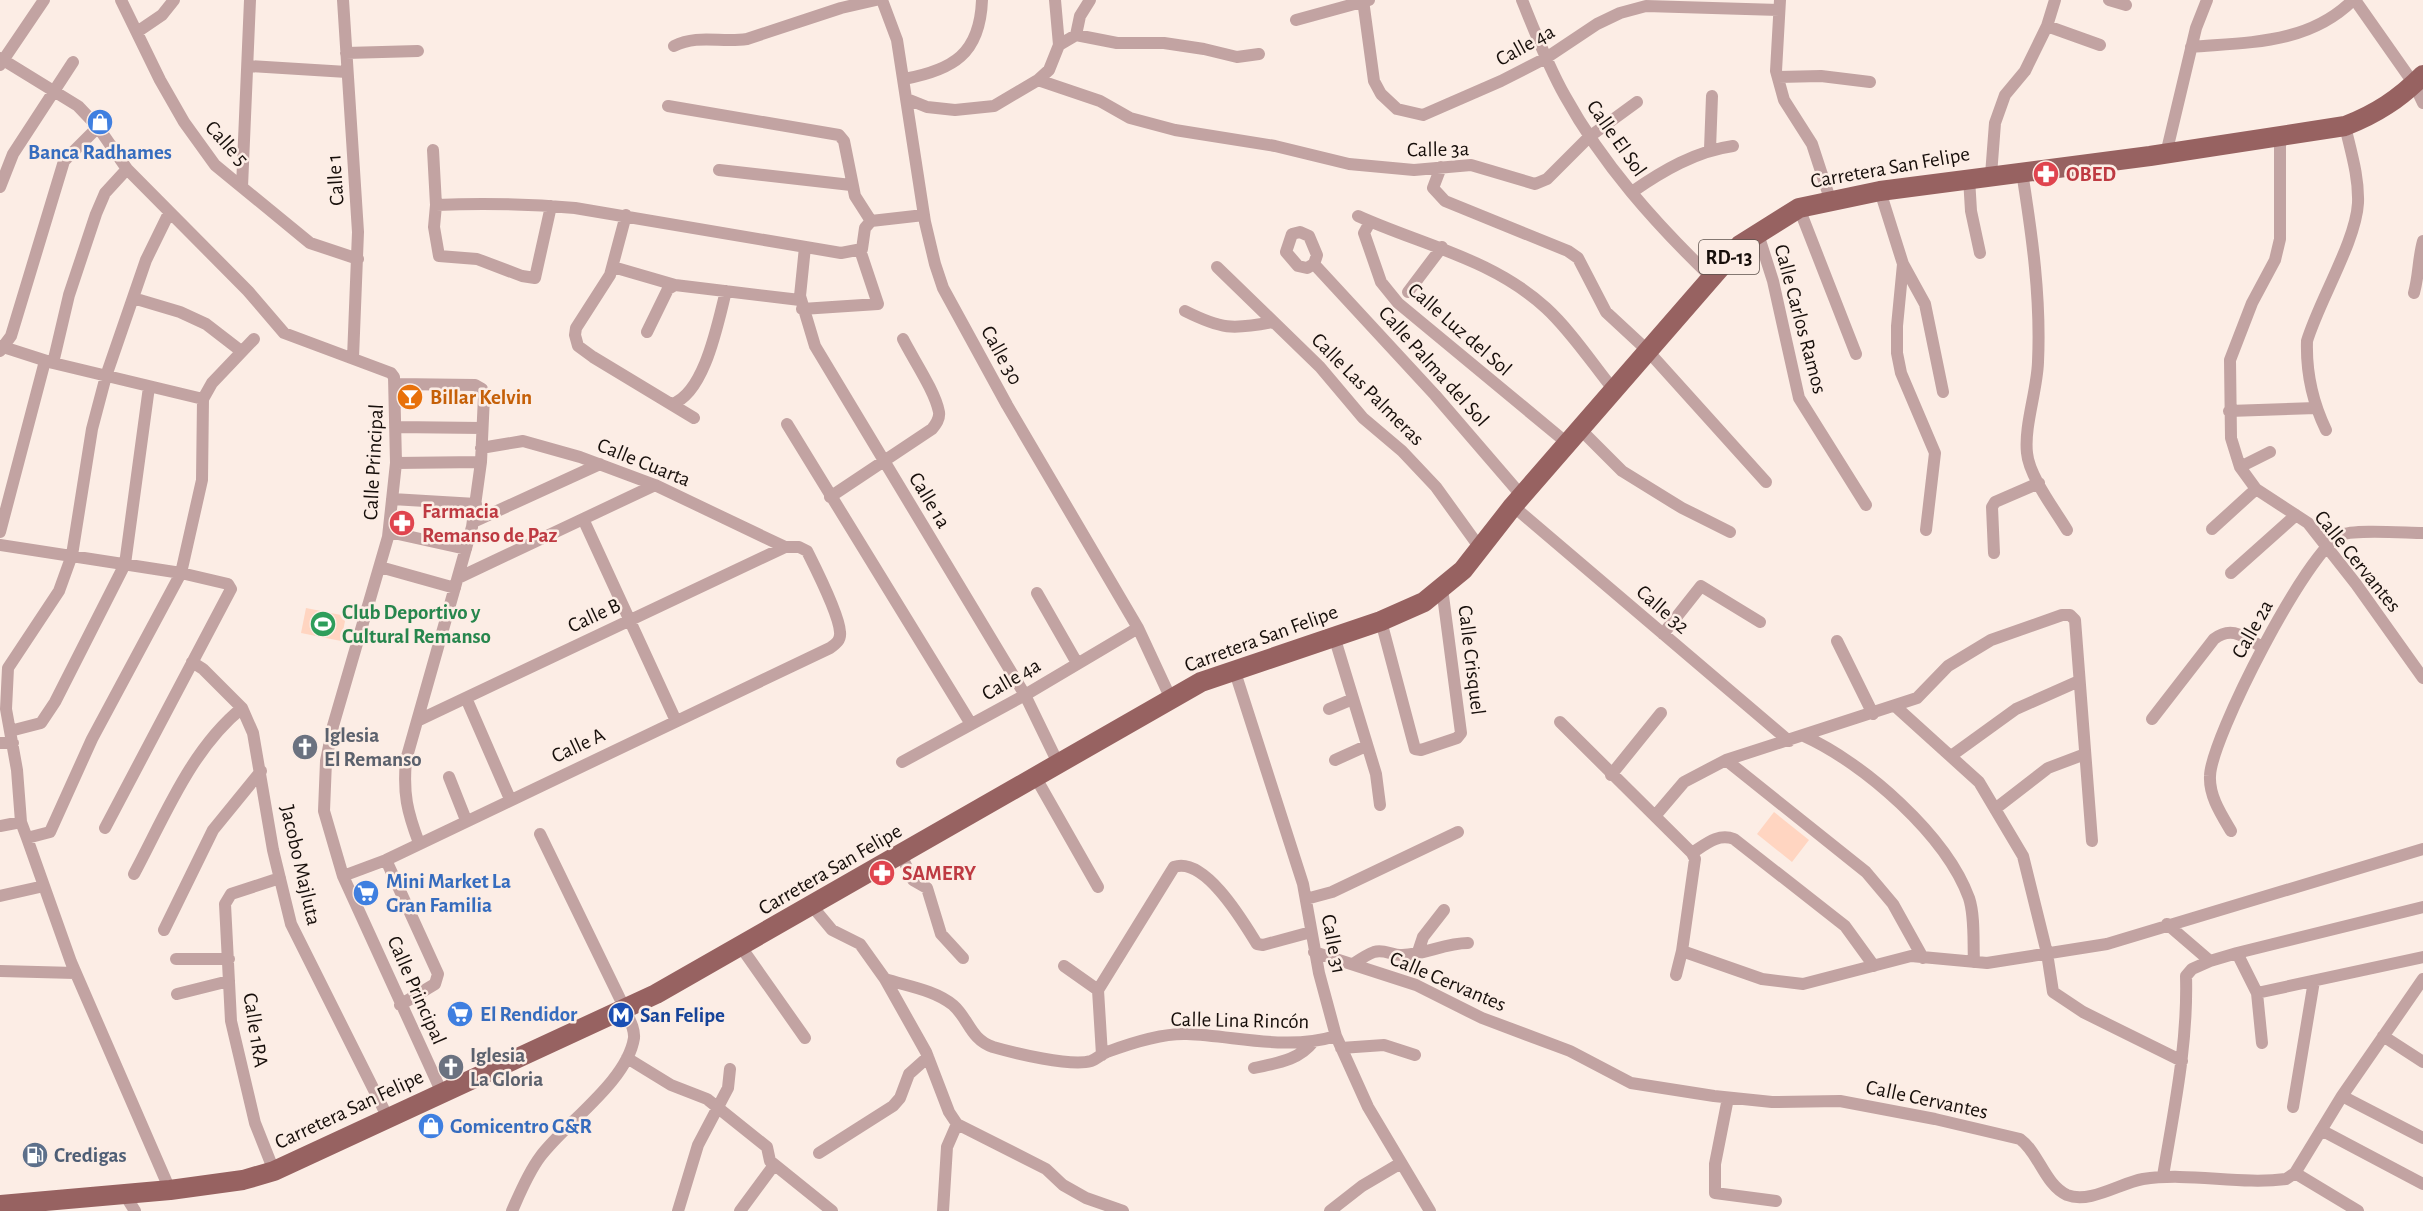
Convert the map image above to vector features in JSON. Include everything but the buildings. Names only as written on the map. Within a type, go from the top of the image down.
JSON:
[{"type":"main road","name":"Carretera San Felipe","points":[[0,1205],[28,1208],[130,1203],[170,1190],[243,1180],[274,1171],[656,994],[1171,699],[1234,669],[1381,621],[1424,602],[1463,570],[1613,389],[1740,245],[1799,208],[1830,199],[1881,191],[1990,175],[2166,154],[2344,126],[2374,115],[2400,98],[2419,80]]},
{"type":"street","points":[[44,0],[1,61],[78,106],[98,127],[128,169],[168,213],[248,291],[284,333],[391,373],[394,381],[475,385],[482,389],[484,396],[481,462],[473,522],[419,720],[411,736],[403,789],[408,813],[419,843]]},
{"type":"street","name":"Calle 5","points":[[121,0],[184,122],[215,165],[310,243],[358,259]]},
{"type":"street","points":[[137,32],[162,15],[174,0]]},
{"type":"street","points":[[242,188],[250,0]]},
{"type":"street","name":"Calle 1","points":[[344,0],[358,259],[353,357]]},
{"type":"street","points":[[674,46],[687,39],[700,38],[733,42],[747,39],[841,8],[876,0]]},
{"type":"street","name":"Calle 30","points":[[882,0],[897,40],[924,215],[935,264],[957,316],[1138,628],[1171,699]]},
{"type":"street","points":[[904,80],[941,70],[960,58],[977,34],[982,0]]},
{"type":"street","points":[[907,99],[927,107],[945,109],[994,106],[1038,80],[1049,70],[1059,45],[1055,0]]},
{"type":"street","points":[[1076,35],[1080,16],[1090,0]]},
{"type":"street","name":"Calle El Sol","points":[[1522,0],[1546,58],[1589,137],[1660,228],[1711,277]]},
{"type":"street","points":[[1990,175],[1995,123],[2005,95],[2025,71],[2047,26],[2055,0]]},
{"type":"street","points":[[2109,0],[2126,5]]},
{"type":"street","points":[[2166,154],[2191,47],[2207,0]]},
{"type":"street","points":[[2191,47],[2307,32],[2337,16],[2354,0],[2419,80],[2423,103]]},
{"type":"street","points":[[1296,20],[1365,1]]},
{"type":"street","name":"Calle 4a","points":[[1365,1],[1374,81],[1381,94],[1397,109],[1423,115],[1546,58],[1597,24],[1620,13],[1646,6],[1779,5]]},
{"type":"street","points":[[1779,5],[1778,77],[1784,100],[1812,144],[1830,199]]},
{"type":"street","points":[[2047,26],[2100,45]]},
{"type":"street","points":[[1059,45],[1076,35],[1117,43],[1164,44],[1204,49],[1237,57],[1258,54]]},
{"type":"street","points":[[346,53],[418,51]]},
{"type":"street","points":[[0,187],[13,154],[73,63]]},
{"type":"street","points":[[248,66],[347,72]]},
{"type":"street","points":[[1778,77],[1821,76],[1870,82]]},
{"type":"street","name":"Calle 3a","points":[[1038,80],[1100,101],[1130,118],[1210,137],[1275,146],[1317,157],[1399,170],[1471,165],[1535,184],[1547,179],[1589,137],[1637,102]]},
{"type":"street","points":[[1710,149],[1712,96]]},
{"type":"street","points":[[668,106],[839,135],[844,141],[851,185],[861,209],[871,221]]},
{"type":"street","points":[[2326,430],[2316,408],[2307,356],[2307,341],[2352,229],[2358,205],[2357,178],[2344,126]]},
{"type":"street","points":[[98,127],[64,161],[11,336],[0,347],[49,362],[203,399]]},
{"type":"street","name":"Calle Cervantes","points":[[2280,136],[2280,239],[2276,260],[2252,303],[2230,360],[2231,438],[2240,467],[2256,489],[2307,523],[2326,545],[2423,678]]},
{"type":"street","points":[[1632,192],[1653,177],[1710,149],[1733,146]]},
{"type":"street","points":[[433,150],[436,205],[434,227],[441,258],[477,259],[533,278],[536,276],[550,206]]},
{"type":"street","points":[[1441,167],[1434,183],[1435,193],[1468,212],[1568,251],[1578,258],[1606,312],[1647,350],[1766,482]]},
{"type":"street","points":[[0,532],[69,295],[96,214],[105,193],[128,169]]},
{"type":"street","points":[[719,170],[851,185]]},
{"type":"street","points":[[2022,172],[2033,243],[2040,318],[2038,365],[2026,453],[2039,483],[2067,530]]},
{"type":"street","points":[[1969,178],[1971,211],[1980,253]]},
{"type":"street","points":[[1881,191],[1904,264],[1925,304],[1943,392]]},
{"type":"street","points":[[436,205],[550,206],[626,215],[841,253],[860,250]]},
{"type":"street","points":[[1799,208],[1856,354]]},
{"type":"street","points":[[168,213],[146,260],[106,376],[92,429],[72,555],[59,591],[8,668],[3,708],[21,822],[75,973],[170,1190]]},
{"type":"street","points":[[626,215],[613,267],[576,328],[576,341],[583,351],[694,418]]},
{"type":"street","points":[[613,267],[675,285],[726,291],[801,305],[878,304],[860,250],[865,228],[871,221],[924,215]]},
{"type":"street","name":"Calle Luz del Sol","points":[[1442,247],[1364,219],[1364,233],[1381,282],[1398,303],[1622,471],[1682,508],[1730,532]]},
{"type":"street","name":"Calle Carlos Ramos","points":[[1758,234],[1773,281],[1799,398],[1866,505]]},
{"type":"street","points":[[2414,293],[2418,277],[2417,260],[2423,240]]},
{"type":"street","name":"Calle 1a","points":[[805,247],[801,305],[815,346],[1025,694],[1059,765]]},
{"type":"street","points":[[1408,292],[1442,247],[1480,263],[1547,308],[1613,389]]},
{"type":"street","name":"Calle Palma del Sol","points":[[1314,264],[1435,395],[1518,501]]},
{"type":"street","points":[[1904,264],[1896,353],[1906,391],[1935,456],[1926,530]]},
{"type":"street","name":"Calle Las Palmeras","points":[[1217,267],[1320,367],[1363,418],[1402,451],[1429,479],[1480,548]]},
{"type":"street","points":[[647,332],[668,289],[675,285]]},
{"type":"street","points":[[672,404],[687,395],[696,381],[710,348],[726,291]]},
{"type":"street","points":[[133,298],[180,312],[206,324],[241,351]]},
{"type":"street","points":[[1185,311],[1219,327],[1244,328],[1273,322]]},
{"type":"street","points":[[27,838],[50,832],[92,739],[181,573],[202,480],[203,399],[212,383],[254,339]]},
{"type":"street","points":[[830,497],[932,429],[939,414],[903,339]]},
{"type":"street","name":"Calle Principal","points":[[394,381],[396,463],[389,532],[333,726],[326,761],[324,811],[343,876],[442,1093]]},
{"type":"street","points":[[8,739],[41,723],[56,702],[125,564],[149,387]]},
{"type":"street","points":[[2229,411],[2316,408]]},
{"type":"street","points":[[787,424],[971,724]]},
{"type":"street","points":[[395,428],[482,428]]},
{"type":"street","name":"Calle Cuarta","points":[[481,448],[514,441],[530,442],[600,464],[655,485],[785,547],[799,547],[807,551],[817,570],[840,631],[839,639],[830,648]]},
{"type":"street","points":[[2240,467],[2270,452]]},
{"type":"street","points":[[396,463],[481,462]]},
{"type":"street","points":[[473,522],[600,464]]},
{"type":"street","points":[[1994,552],[1992,507],[1995,502],[2039,483]]},
{"type":"street","points":[[380,567],[457,583],[655,485]]},
{"type":"street","points":[[2212,529],[2256,489]]},
{"type":"street","points":[[392,499],[476,504]]},
{"type":"street","name":"Calle 32","points":[[1518,501],[1663,634],[1789,741]]},
{"type":"street","points":[[2231,573],[2296,514]]},
{"type":"street","points":[[584,521],[675,721]]},
{"type":"street","points":[[389,532],[466,549]]},
{"type":"street","points":[[2326,545],[2343,534],[2423,533]]},
{"type":"street","points":[[0,545],[181,573],[228,584],[229,596],[105,828]]},
{"type":"street","name":"Calle 2a","points":[[2231,831],[2217,807],[2211,789],[2210,775],[2219,742],[2262,647],[2326,545]]},
{"type":"street","name":"Calle B","points":[[419,720],[785,547]]},
{"type":"street","points":[[1663,634],[1701,586],[1760,622]]},
{"type":"street","name":"Calle Crisquel","points":[[1381,621],[1414,749],[1421,750],[1457,738],[1461,733],[1442,588]]},
{"type":"street","points":[[1037,593],[1077,663]]},
{"type":"street","points":[[1655,816],[1684,782],[1726,760],[1917,698],[1948,666],[1991,640],[2062,615],[2070,615],[2075,620],[2092,841]]},
{"type":"street","name":"Calle 4a","points":[[902,762],[1138,628]]},
{"type":"street","points":[[2152,719],[2214,639],[2223,632],[2232,631],[2262,647]]},
{"type":"street","points":[[1334,636],[1376,774],[1380,806]]},
{"type":"street","points":[[1837,641],[1873,714]]},
{"type":"street","name":"Calle A","points":[[343,876],[386,860],[830,648]]},
{"type":"street","name":"Jacobo Majluta","points":[[192,662],[203,669],[242,708],[253,733],[280,878],[291,924],[388,1118]]},
{"type":"street","name":"Calle 31","points":[[1234,669],[1306,899],[1314,952],[1338,1042],[1368,1107],[1430,1211]]},
{"type":"street","points":[[1951,756],[2016,709],[2079,681]]},
{"type":"street","points":[[466,698],[510,799]]},
{"type":"street","points":[[1329,709],[1353,699]]},
{"type":"street","points":[[1895,706],[1979,782],[2023,856],[2047,953],[2052,992],[2058,998],[2182,1061]]},
{"type":"street","points":[[134,874],[196,761],[230,718],[242,708]]},
{"type":"street","points":[[1611,775],[1661,713]]},
{"type":"street","points":[[1560,722],[1692,853],[1695,860],[1682,951],[1676,975]]},
{"type":"street","points":[[1804,736],[1827,746],[1901,804],[1942,847],[1970,899],[1974,962]]},
{"type":"street","points":[[1335,760],[1366,746]]},
{"type":"street","points":[[1995,808],[2049,768],[2085,754]]},
{"type":"street","points":[[1726,760],[1866,872],[1893,904],[1923,958]]},
{"type":"street","points":[[164,930],[213,830],[261,771]]},
{"type":"street","points":[[449,777],[466,820]]},
{"type":"street","points":[[1036,778],[1098,887]]},
{"type":"street","points":[[0,826],[21,822]]},
{"type":"street","points":[[1306,899],[1332,892],[1458,832]]},
{"type":"street","points":[[512,1211],[539,1158],[597,1099],[627,1058],[634,1038],[624,1007],[540,834]]},
{"type":"street","points":[[1692,853],[1717,838],[1725,836],[1734,839],[1845,926],[1874,966]]},
{"type":"street","points":[[1682,951],[1762,979],[1803,984],[1911,956],[1987,963],[2106,944],[2423,849]]},
{"type":"street","points":[[901,855],[913,880],[927,888],[941,934],[963,958]]},
{"type":"street","points":[[386,860],[438,974],[435,984],[400,1005]]},
{"type":"street","points":[[1102,1054],[1098,990],[1174,867],[1178,865],[1201,874],[1223,892],[1257,944],[1263,945],[1311,932]]},
{"type":"street","name":"Calle 1RA","points":[[274,1171],[255,1123],[231,1021],[225,904],[231,894],[280,878]]},
{"type":"street","points":[[0,896],[44,886]]},
{"type":"street","points":[[812,906],[832,930],[860,944],[885,980],[928,1057],[949,1112],[957,1124],[1046,1169],[1063,1185],[1086,1198],[1123,1211]]},
{"type":"street","points":[[2163,1176],[2187,1018],[2186,976],[2192,969],[2237,953],[2423,907]]},
{"type":"street","points":[[1418,952],[1423,937],[1444,910]]},
{"type":"street","points":[[2167,924],[2210,961]]},
{"type":"street","points":[[1353,964],[1372,953],[1386,950],[1397,955],[1453,943],[1468,943]]},
{"type":"street","points":[[741,947],[805,1038]]},
{"type":"street","name":"Calle Cervantes","points":[[1314,952],[1416,985],[1482,1018],[1570,1051],[1631,1083],[1728,1098],[1772,1102],[1840,1101],[1935,1119],[2020,1139],[2029,1146],[2059,1188],[2074,1197],[2081,1198],[2139,1180],[2163,1176],[2274,1181],[2286,1179],[2295,1173]]},
{"type":"street","points":[[2237,953],[2257,993],[2262,1043]]},
{"type":"street","points":[[2257,993],[2423,957]]},
{"type":"street","points":[[176,959],[229,959]]},
{"type":"street","points":[[1064,966],[1098,990]]},
{"type":"street","points":[[0,971],[75,973]]},
{"type":"street","points":[[2358,1211],[2295,1173],[2342,1096],[2423,979]]},
{"type":"street","name":"Calle Lina Rincón","points":[[885,980],[936,995],[954,1006],[974,1037],[992,1047],[1077,1063],[1093,1061],[1102,1054],[1148,1040],[1185,1034],[1238,1041],[1384,1045],[1396,1051],[1415,1055]]},
{"type":"street","points":[[177,994],[229,981]]},
{"type":"street","points":[[2293,1107],[2313,981]]},
{"type":"street","points":[[2383,1036],[2423,1062]]},
{"type":"street","points":[[1254,1068],[1292,1059],[1305,1053],[1313,1042]]},
{"type":"street","points":[[819,1153],[893,1106],[900,1098],[909,1074],[928,1057]]},
{"type":"street","points":[[627,1058],[671,1085],[707,1099],[767,1147],[770,1161],[774,1165],[832,1211]]},
{"type":"street","points":[[678,1211],[698,1145],[728,1088],[730,1069]]},
{"type":"street","points":[[2342,1096],[2423,1138]]},
{"type":"street","points":[[1728,1098],[1715,1164],[1715,1193],[1776,1201]]},
{"type":"street","points":[[943,1211],[947,1147],[957,1124]]},
{"type":"street","points":[[2321,1130],[2423,1184]]},
{"type":"street","points":[[1330,1211],[1362,1186],[1401,1163]]},
{"type":"street","points":[[740,1211],[774,1165]]},
{"type":"shaded area","name":"Club Deportivo y Cultural Remanso","points":[[306,608],[346,616],[341,641],[301,633]]},
{"type":"shaded area","points":[[1774,812],[1809,840],[1792,862],[1757,834]]},
{"type":"place","name":"Banca Radhames","points":[[100,122]]},
{"type":"place","name":"OBED","points":[[2046,174]]},
{"type":"place","name":"Billar Kelvin","points":[[410,397]]},
{"type":"place","name":"Farmacia Remanso de Paz","points":[[402,523]]},
{"type":"place","name":"Club Deportivo y Cultural Remanso","points":[[323,624]]},
{"type":"place","name":"Iglesia El Remanso","points":[[305,747]]},
{"type":"place","name":"SAMERY","points":[[882,873]]},
{"type":"place","name":"Mini Market La Gran Familia","points":[[366,893]]},
{"type":"place","name":"El Rendidor","points":[[460,1014]]},
{"type":"place","name":"San Felipe","points":[[621,1015]]},
{"type":"place","name":"Iglesia La Gloria","points":[[451,1067]]},
{"type":"place","name":"Gomicentro G&R","points":[[431,1126]]},
{"type":"place","name":"Credigas","points":[[35,1155]]}]
